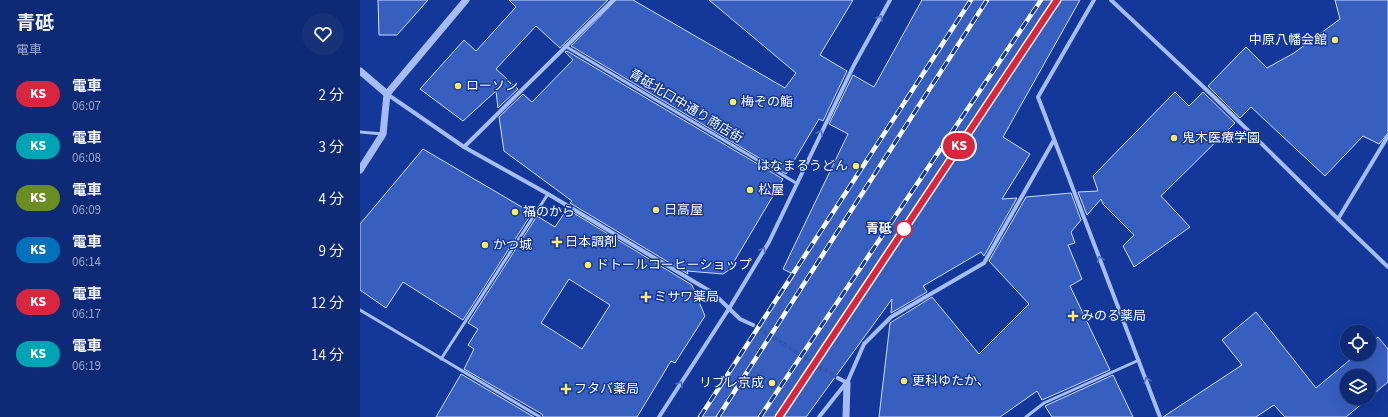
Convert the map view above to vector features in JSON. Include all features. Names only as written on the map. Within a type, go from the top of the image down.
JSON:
[{"type":"street","points":[[360,170],[383,134],[387,94],[466,0]]},
{"type":"street","points":[[464,146],[613,0]]},
{"type":"street","points":[[659,417],[730,307],[768,242],[854,65],[890,0]]},
{"type":"street","points":[[1094,0],[1038,97],[1160,417]]},
{"type":"street","points":[[1111,0],[1213,96],[1388,267]]},
{"type":"street","points":[[360,71],[387,94],[464,146],[548,194],[713,293],[730,307],[740,319],[753,325]]},
{"type":"street","points":[[1338,219],[1388,136]]},
{"type":"street","points":[[819,417],[847,383],[864,344],[891,317],[984,263],[1054,140]]},
{"type":"street","points":[[838,378],[847,383]]},
{"type":"street","points":[[846,417],[847,383]]},
{"type":"lane","name":"青砥北口中通り商店街","points":[[565,46],[796,183]]},
{"type":"lane","points":[[360,132],[383,134]]},
{"type":"lane","points":[[440,359],[548,194]]},
{"type":"lane","points":[[360,310],[440,359],[540,417]]},
{"type":"lane","points":[[1026,417],[1044,403],[1139,360]]},
{"type":"building","points":[[378,0],[428,0],[397,35],[379,35]]},
{"type":"building","points":[[509,0],[608,0],[560,48],[536,26],[496,69],[518,89],[498,108],[496,91],[463,121],[420,89],[464,40],[476,51],[516,7]]},
{"type":"building","points":[[616,0],[633,0],[785,88],[796,73],[709,0],[853,0],[820,55],[847,71],[823,121],[819,119],[786,174],[571,46]]},
{"type":"building","points":[[922,0],[1080,0],[1003,137],[1030,154],[1002,199],[1017,198],[984,256],[981,252],[923,286],[927,292],[891,313],[892,299],[806,417],[699,417],[795,275],[783,269],[848,134],[829,124],[853,75],[874,87]]},
{"type":"building","points":[[1335,0],[1388,0],[1388,133],[1379,144],[1363,136],[1325,176],[1251,107],[1240,118],[1208,86],[1246,47],[1267,68],[1294,53],[1340,19]]},
{"type":"building","points":[[567,51],[783,179],[729,270],[723,274],[687,271],[688,274],[570,203],[572,201],[504,151],[499,117],[523,94],[532,102],[573,60],[565,52]]},
{"type":"building","points":[[1175,92],[1189,106],[1203,92],[1235,123],[1161,196],[1190,227],[1134,267],[1123,246],[1134,235],[1103,204],[1101,199],[1087,215],[1078,192],[1098,191],[1093,176]]},
{"type":"building","points":[[423,149],[532,213],[463,320],[403,282],[386,308],[360,290],[360,224]]},
{"type":"building","points":[[1071,193],[1081,220],[1071,232],[1075,243],[1068,245],[1082,279],[1070,286],[1110,370],[1042,400],[1037,391],[1000,417],[879,417],[890,323],[932,297],[979,354],[1029,304],[989,261],[1026,197]]},
{"type":"building","points":[[567,209],[692,285],[705,316],[675,363],[671,361],[637,417],[543,417],[542,414],[464,369],[474,349],[468,345],[478,329],[468,323],[537,216],[555,227]],"holes":[[[569,279],[610,305],[582,349],[541,323]]]},
{"type":"building","points":[[1256,312],[1316,388],[1349,361],[1376,361],[1376,339],[1378,337],[1388,349],[1388,382],[1376,392],[1376,369],[1340,369],[1340,405],[1361,405],[1346,417],[1285,417],[1274,405],[1256,417],[1163,417],[1242,365],[1222,340]]},
{"type":"building","points":[[461,374],[534,417],[436,417]]},
{"type":"building","points":[[1113,375],[1133,417],[1052,417],[1045,406]]},
{"type":"tunnel","points":[[753,325],[838,378]]},
{"type":"railway","points":[[700,417],[971,0]]},
{"type":"railway","points":[[718,417],[987,0]]},
{"type":"railway","points":[[760,417],[1041,0]]},
{"type":"railway","points":[[779,417],[1057,0]]},
{"type":"train","name":"KS","points":[[779,417],[1057,0]]},
{"type":"place","name":"中原八幡会館","points":[[1335,40]]},
{"type":"place","name":"ローソン","points":[[458,86]]},
{"type":"place","name":"梅ぞの鮨","points":[[733,102]]},
{"type":"place","name":"鬼木医療学園","points":[[1174,138]]},
{"type":"place","name":"はなまるうどん","points":[[856,166]]},
{"type":"place","name":"松屋","points":[[750,190]]},
{"type":"place","name":"日高屋","points":[[656,210]]},
{"type":"place","name":"福のから","points":[[515,212]]},
{"type":"place","name":"青砥","points":[[904,229]]},
{"type":"place","name":"日本調剤","points":[[557,242]]},
{"type":"place","name":"かつ城","points":[[485,245]]},
{"type":"place","name":"ドトールコーヒーショップ","points":[[588,265]]},
{"type":"place","name":"ミサワ薬局","points":[[646,297]]},
{"type":"place","name":"みのる薬局","points":[[1073,316]]},
{"type":"place","name":"更科ゆたか、","points":[[904,381]]},
{"type":"place","name":"リブレ京成","points":[[772,383]]},
{"type":"place","name":"フタバ薬局","points":[[566,389]]}]
